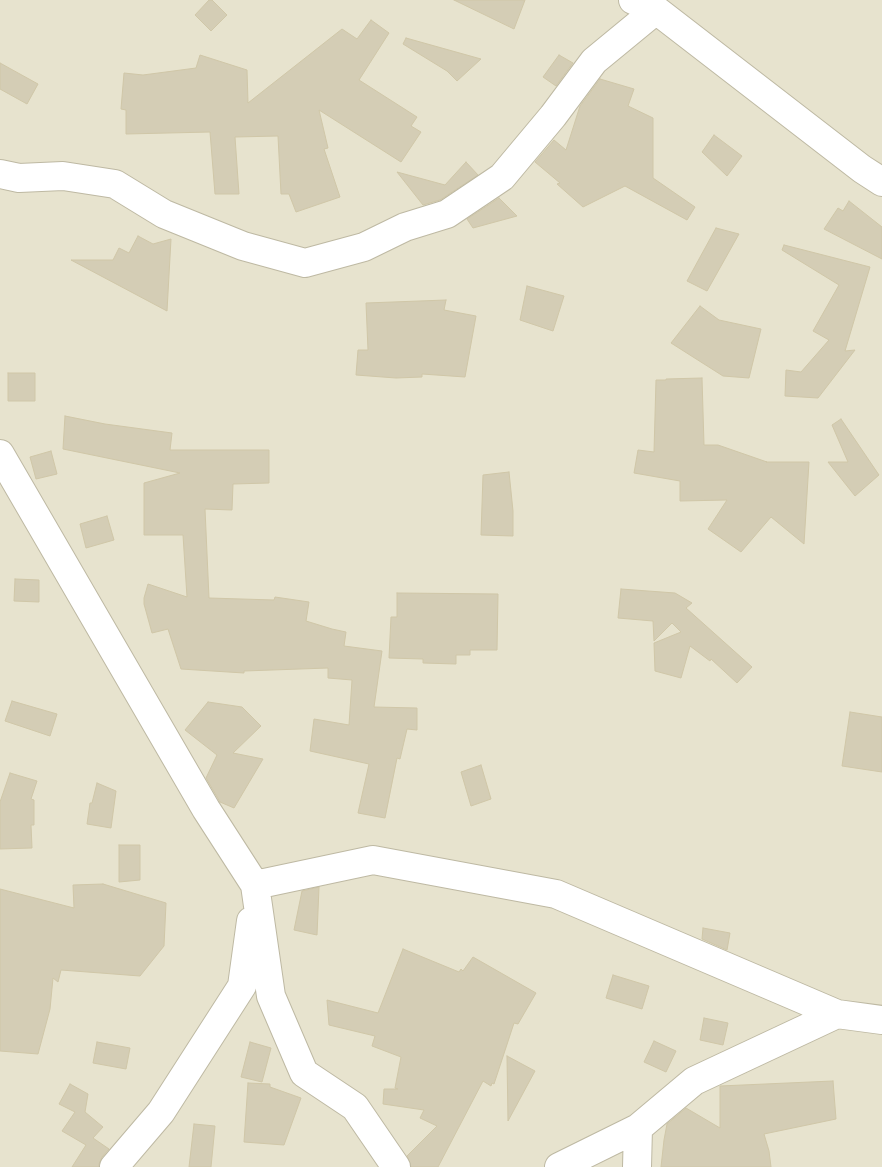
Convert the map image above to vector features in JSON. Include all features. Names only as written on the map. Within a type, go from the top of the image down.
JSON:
[{"type":"street","points":[[0,174],[19,178],[63,176],[115,184],[164,214],[243,246],[305,263],[364,247],[405,227],[447,214],[502,177],[553,116],[594,61],[645,5],[862,170],[882,182]]},
{"type":"street","points":[[0,454],[206,809],[255,885],[271,996],[304,1073],[355,1107],[396,1167]]},
{"type":"street","points":[[255,885],[374,860],[556,894],[837,1014],[882,1020]]},
{"type":"street","points":[[114,1167],[161,1112],[242,986],[255,885]]},
{"type":"street","points":[[559,1167],[638,1128],[694,1081],[837,1014]]},
{"type":"street","points":[[637,1167],[638,1128]]},
{"type":"shaded area","points":[[0,0],[882,0],[882,1167],[0,1167]]},
{"type":"building","points":[[209,0],[212,0],[227,15],[211,31],[195,15]]},
{"type":"building","points":[[454,0],[525,0],[514,29]]},
{"type":"building","points":[[371,20],[389,33],[359,80],[417,117],[411,126],[421,132],[401,162],[319,110],[328,148],[324,149],[340,197],[296,212],[289,194],[281,194],[278,136],[235,137],[239,194],[215,194],[210,132],[126,134],[126,110],[121,109],[124,73],[143,75],[196,68],[200,55],[247,70],[248,103],[342,29],[357,39]]},
{"type":"building","points":[[406,38],[481,59],[457,81],[447,71],[403,44]]},
{"type":"building","points":[[559,55],[573,63],[556,86],[543,77]]},
{"type":"building","points":[[0,63],[38,84],[27,104],[0,89]]},
{"type":"building","points":[[600,79],[634,89],[628,106],[653,118],[653,178],[695,207],[687,220],[625,186],[583,207],[557,184],[560,183],[535,162],[554,140],[566,150],[580,106]]},
{"type":"building","points":[[714,135],[742,156],[727,176],[702,152]]},
{"type":"building","points":[[466,162],[478,175],[440,200],[423,205],[397,172],[445,185]]},
{"type":"building","points":[[499,198],[517,216],[473,228],[467,219]]},
{"type":"building","points":[[849,201],[882,227],[882,259],[824,229],[838,208],[843,211]]},
{"type":"building","points":[[716,228],[739,234],[707,291],[687,281]]},
{"type":"building","points":[[138,236],[153,244],[171,239],[167,311],[71,260],[113,260],[119,248],[129,253]]},
{"type":"building","points":[[784,245],[870,267],[845,351],[855,350],[818,398],[785,396],[786,370],[801,372],[829,340],[813,331],[839,285],[782,250]]},
{"type":"building","points":[[527,286],[564,296],[553,331],[520,320]]},
{"type":"building","points":[[446,300],[444,310],[476,316],[465,377],[422,374],[422,377],[396,378],[356,375],[358,350],[368,350],[366,303]]},
{"type":"building","points":[[700,306],[719,320],[761,329],[749,378],[723,376],[671,343]]},
{"type":"building","points":[[8,373],[35,373],[35,401],[8,401]]},
{"type":"building","points":[[702,378],[704,445],[718,445],[767,462],[809,462],[804,544],[771,517],[741,552],[708,529],[727,500],[680,501],[680,481],[634,473],[638,450],[654,452],[656,380]]},
{"type":"building","points":[[65,416],[105,424],[172,433],[170,450],[269,450],[269,483],[233,484],[232,510],[205,509],[209,598],[274,600],[275,597],[309,602],[306,621],[346,632],[344,646],[382,651],[374,707],[417,708],[417,730],[407,729],[400,759],[397,758],[385,818],[358,813],[369,764],[310,751],[314,719],[349,725],[352,680],[328,678],[328,668],[244,671],[244,673],[181,669],[168,629],[152,633],[144,604],[148,584],[187,597],[183,535],[144,535],[144,483],[180,473],[63,449]]},
{"type":"building","points":[[841,419],[879,475],[855,496],[828,462],[848,462],[832,425]]},
{"type":"building","points":[[51,451],[57,474],[36,479],[30,457]]},
{"type":"building","points":[[509,472],[513,511],[513,536],[481,535],[483,475]]},
{"type":"building","points":[[107,516],[114,540],[86,548],[80,524]]},
{"type":"building","points":[[15,579],[39,580],[39,602],[14,601]]},
{"type":"building","points":[[621,589],[675,593],[692,603],[686,608],[752,667],[737,683],[711,659],[710,661],[690,646],[681,678],[655,671],[654,643],[681,632],[672,623],[654,641],[653,621],[618,618]]},
{"type":"building","points":[[397,593],[498,594],[497,650],[470,650],[470,655],[456,655],[456,664],[423,663],[423,659],[389,658],[391,617],[397,617]]},
{"type":"building","points":[[12,701],[57,714],[50,736],[5,721]]},
{"type":"building","points":[[208,702],[242,707],[261,726],[233,753],[263,759],[234,808],[220,802],[206,778],[217,755],[185,730]]},
{"type":"building","points":[[850,712],[882,717],[882,772],[842,766]]},
{"type":"building","points":[[481,765],[491,799],[471,806],[461,772]]},
{"type":"building","points":[[10,773],[37,781],[31,799],[34,800],[34,825],[31,825],[32,848],[0,849],[0,802]]},
{"type":"building","points":[[97,783],[116,791],[111,828],[87,824],[90,803],[92,803]]},
{"type":"building","points":[[119,845],[140,845],[140,880],[119,882]]},
{"type":"building","points":[[103,884],[166,903],[164,946],[140,976],[61,970],[58,982],[53,978],[50,1009],[38,1054],[0,1051],[0,889],[74,908],[73,885]]},
{"type":"building","points":[[319,887],[317,935],[294,930],[302,891]]},
{"type":"building","points":[[703,928],[730,933],[727,950],[702,939]]},
{"type":"building","points":[[403,949],[459,972],[461,969],[463,971],[473,957],[536,993],[518,1024],[514,1023],[494,1084],[492,1083],[491,1086],[483,1081],[438,1167],[411,1167],[407,1156],[437,1126],[420,1118],[424,1110],[383,1104],[384,1089],[398,1089],[395,1088],[401,1057],[372,1046],[375,1036],[329,1025],[327,1000],[378,1013]]},
{"type":"building","points":[[613,975],[649,986],[642,1009],[606,998]]},
{"type":"building","points":[[704,1018],[728,1023],[723,1045],[700,1040]]},
{"type":"building","points":[[654,1041],[676,1051],[666,1072],[644,1062]]},
{"type":"building","points":[[97,1042],[130,1048],[126,1069],[93,1063]]},
{"type":"building","points":[[250,1042],[271,1048],[262,1082],[241,1077]]},
{"type":"building","points":[[507,1056],[535,1071],[508,1121]]},
{"type":"building","points":[[833,1081],[836,1119],[764,1134],[771,1167],[661,1167],[667,1124],[686,1108],[720,1128],[720,1086]]},
{"type":"building","points":[[248,1083],[270,1084],[270,1087],[301,1098],[284,1145],[244,1142]]},
{"type":"building","points":[[70,1084],[88,1094],[85,1112],[103,1127],[93,1138],[109,1149],[102,1157],[99,1167],[72,1167],[86,1145],[62,1131],[75,1112],[59,1104]]},
{"type":"building","points":[[194,1124],[215,1126],[211,1167],[189,1167]]}]
